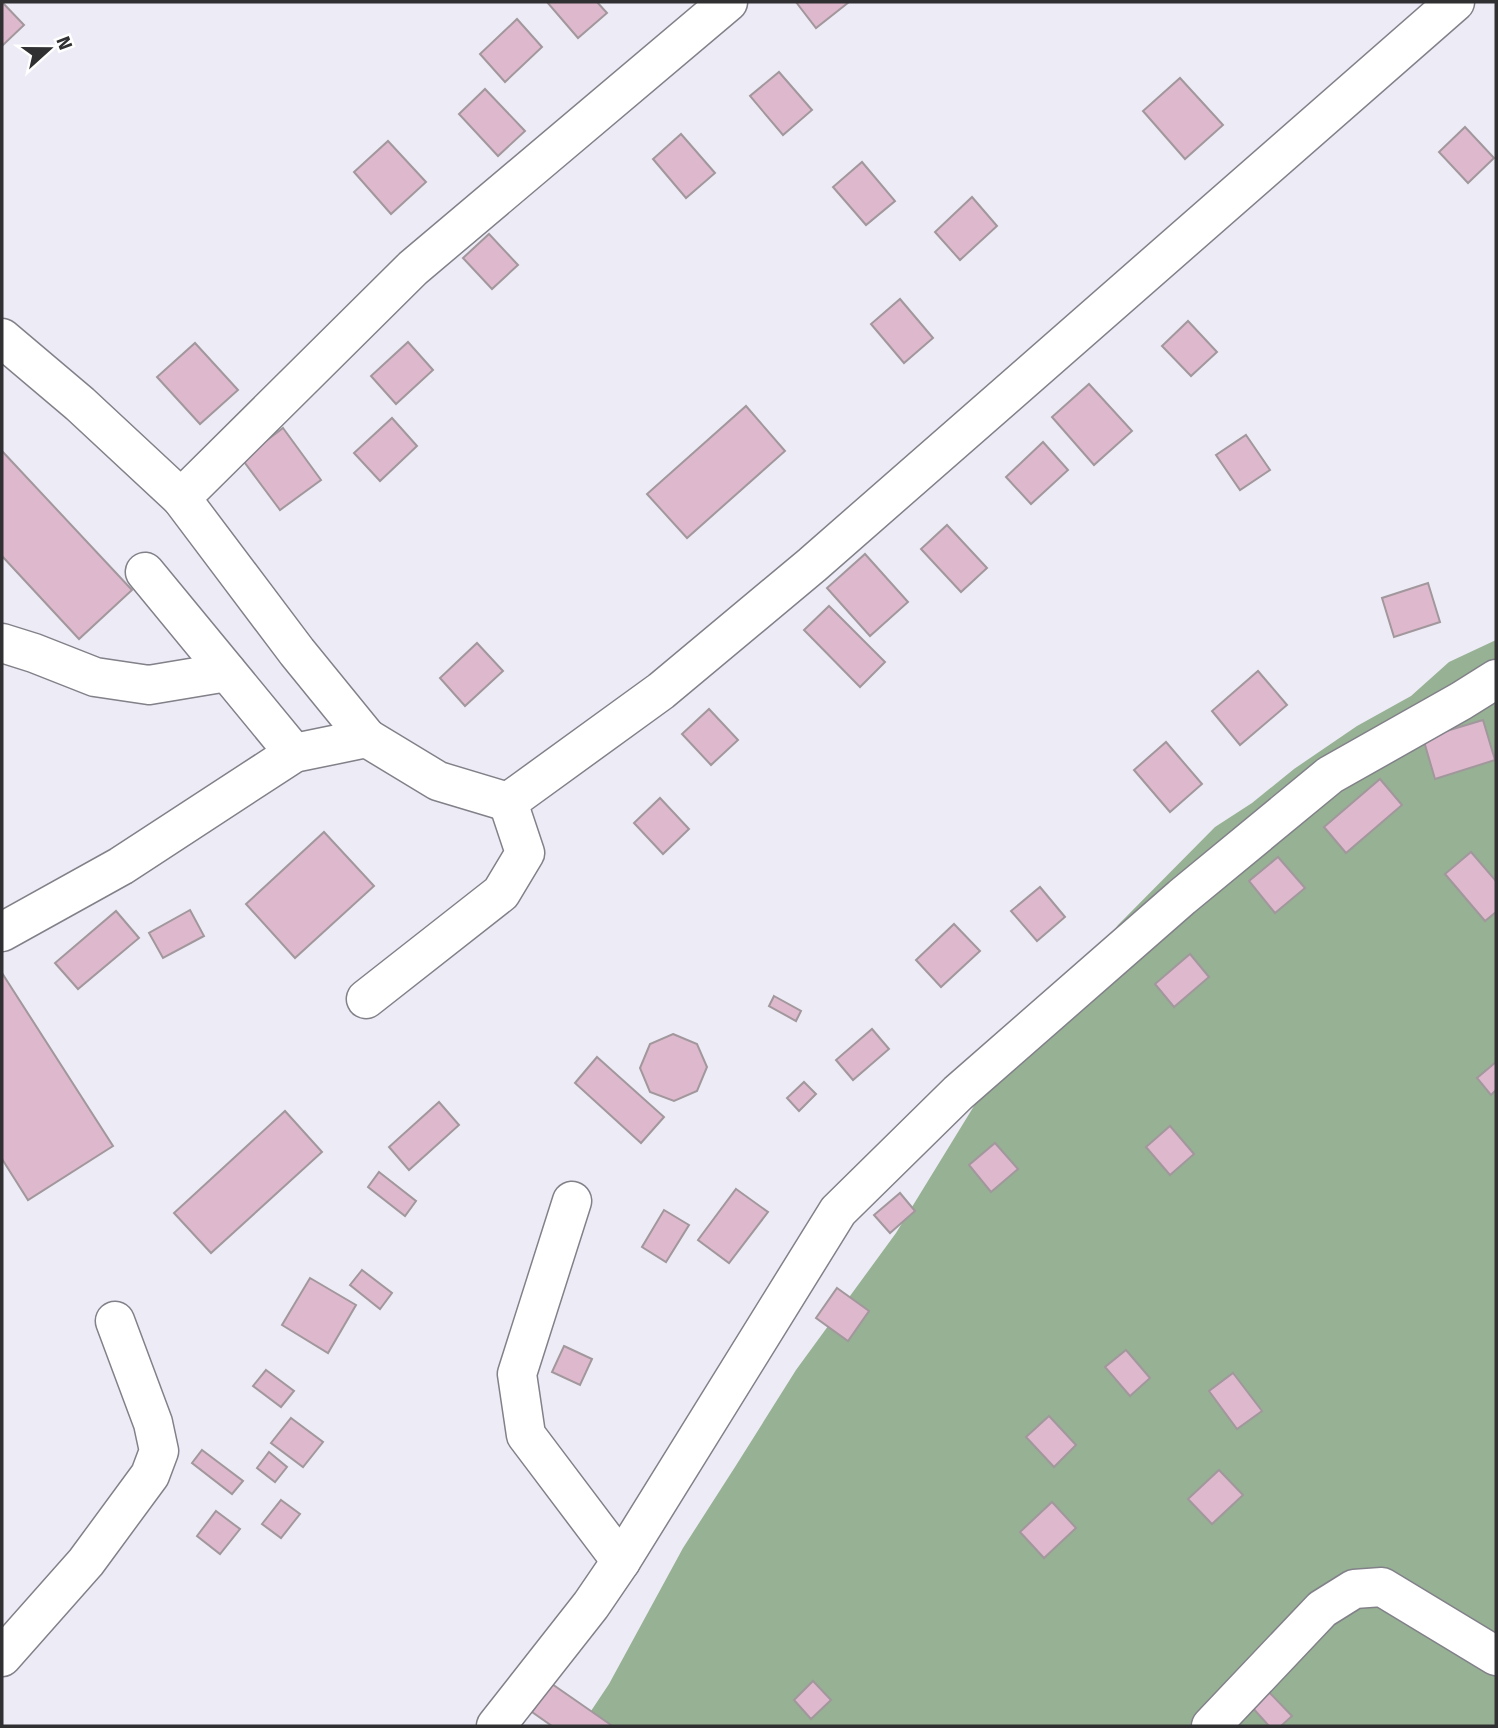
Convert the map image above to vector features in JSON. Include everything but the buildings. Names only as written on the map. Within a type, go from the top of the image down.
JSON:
[{"type":"street","points":[[181,498],[412,268],[728,2]]},
{"type":"street","points":[[508,802],[661,691],[811,565],[1455,2]]},
{"type":"street","points":[[7,352],[80,404],[181,498],[297,652],[367,738],[438,781],[508,802]]},
{"type":"street","points":[[145,572],[295,752]]},
{"type":"street","points":[[2,643],[95,677],[149,684],[227,672]]},
{"type":"street","points":[[496,1726],[591,1605],[621,1561],[838,1211],[958,1093],[1182,897],[1330,775],[1496,679]]},
{"type":"street","points":[[2,932],[121,866],[295,752],[367,738]]},
{"type":"street","points":[[366,999],[501,893],[525,853],[508,802]]},
{"type":"street","points":[[572,1201],[517,1374],[526,1436],[621,1561]]},
{"type":"street","points":[[2,1657],[86,1562],[150,1475],[159,1451],[153,1423],[115,1321]]},
{"type":"street","points":[[1211,1726],[1322,1609],[1354,1589],[1382,1587],[1496,1656]]},
{"type":"green space","points":[[1496,640],[1496,1726],[581,1726],[609,1684],[683,1548],[796,1370],[896,1233],[982,1093],[1118,925],[1215,827],[1357,726],[1411,696],[1449,662]]}]
